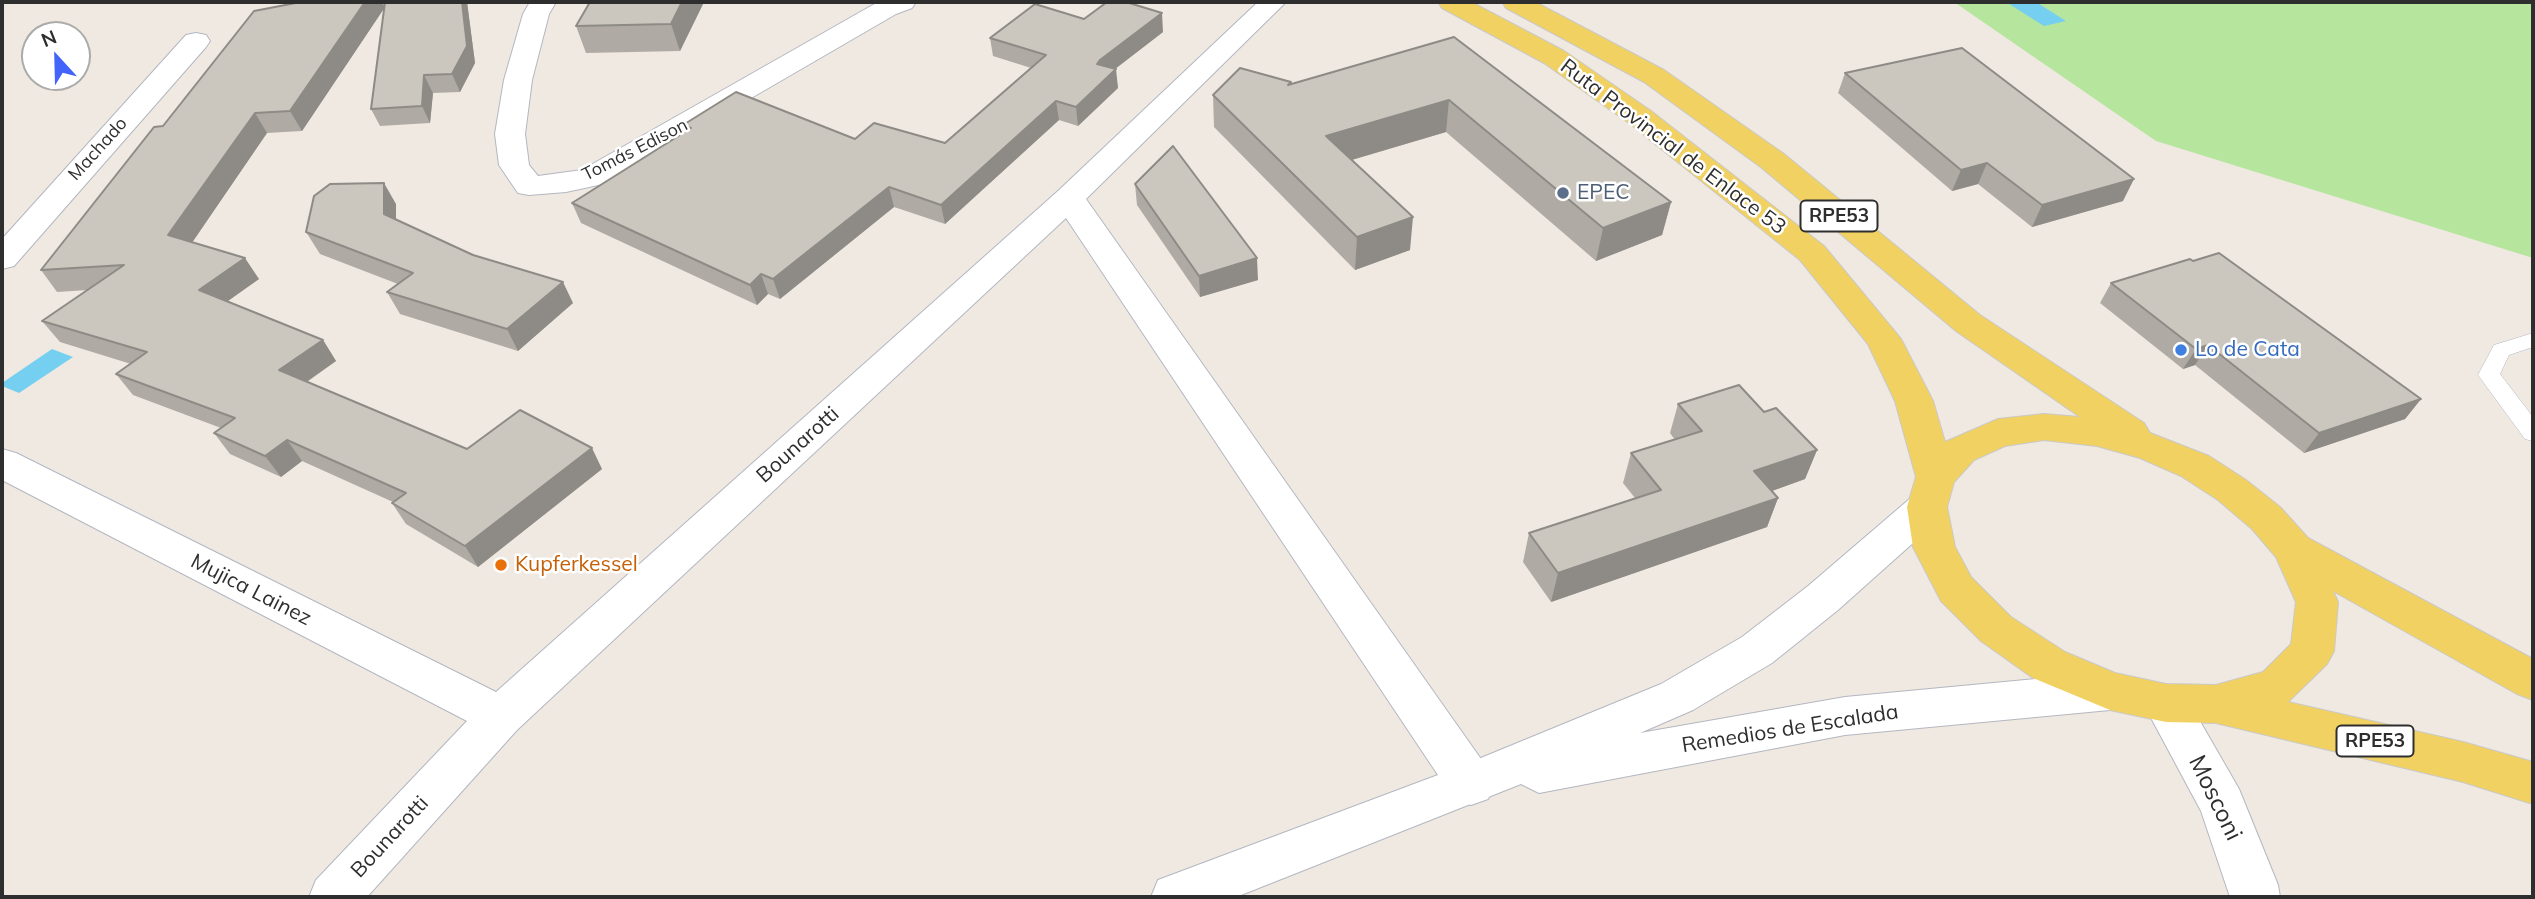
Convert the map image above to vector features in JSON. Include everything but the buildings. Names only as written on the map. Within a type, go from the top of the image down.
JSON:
[{"type":"main road","name":"Ruta Provincial de Enlace 53","points":[[1451,2],[1554,57],[1629,109],[1812,253],[1883,339],[1914,401],[1932,492]]},
{"type":"main road","name":"Ruta Provincial de Enlace 53","points":[[1515,2],[1654,76],[1773,161],[1968,323],[2153,448]]},
{"type":"main road","name":"RPE53","points":[[2216,704],[2277,687],[2312,651],[2317,602],[2293,549],[2266,518],[2232,490],[2194,466],[2153,448],[2097,432],[2044,427],[1998,433],[1960,450],[1932,492],[1934,547],[1956,589],[1996,629],[2049,665],[2110,691],[2166,703],[2216,704],[2463,762],[2533,783]]},
{"type":"main road","name":"RPE53","points":[[2293,549],[2533,681]]},
{"type":"street","name":"Tomás Edison","points":[[543,2],[536,14],[518,80],[510,134],[514,165],[529,186],[566,183],[592,177],[887,8],[904,2]]},
{"type":"street","name":"Bounarotti","points":[[334,897],[500,716],[1069,198],[1273,2]]},
{"type":"street","name":"Machado","points":[[2,258],[195,41]]},
{"type":"street","points":[[1069,198],[1471,783]]},
{"type":"street","name":"Mujica Lainez","points":[[2,463],[500,716]]},
{"type":"street","name":"Remedios de Escalada","points":[[1176,897],[1471,783],[1676,697],[1757,650],[1824,598],[1932,492]]},
{"type":"street","name":"Remedios de Escalada","points":[[1471,783],[1845,716],[2110,691]]},
{"type":"street","name":"Mosconi","points":[[2166,703],[2222,804],[2253,885],[2255,897]]},
{"type":"lane","points":[[2533,340],[2501,350],[2489,375],[2533,433]]},
{"type":"green space","points":[[1954,2],[2533,2],[2533,258],[2156,141]]},
{"type":"water","points":[[2006,2],[2036,2],[2066,21],[2044,26]]},
{"type":"water","points":[[52,349],[73,357],[19,393],[2,386],[2,383]]},
{"type":"place","name":"EPEC","points":[[1563,193]]},
{"type":"place","name":"Lo de Cata","points":[[2181,350]]},
{"type":"place","name":"Kupferkessel","points":[[501,565]]}]
